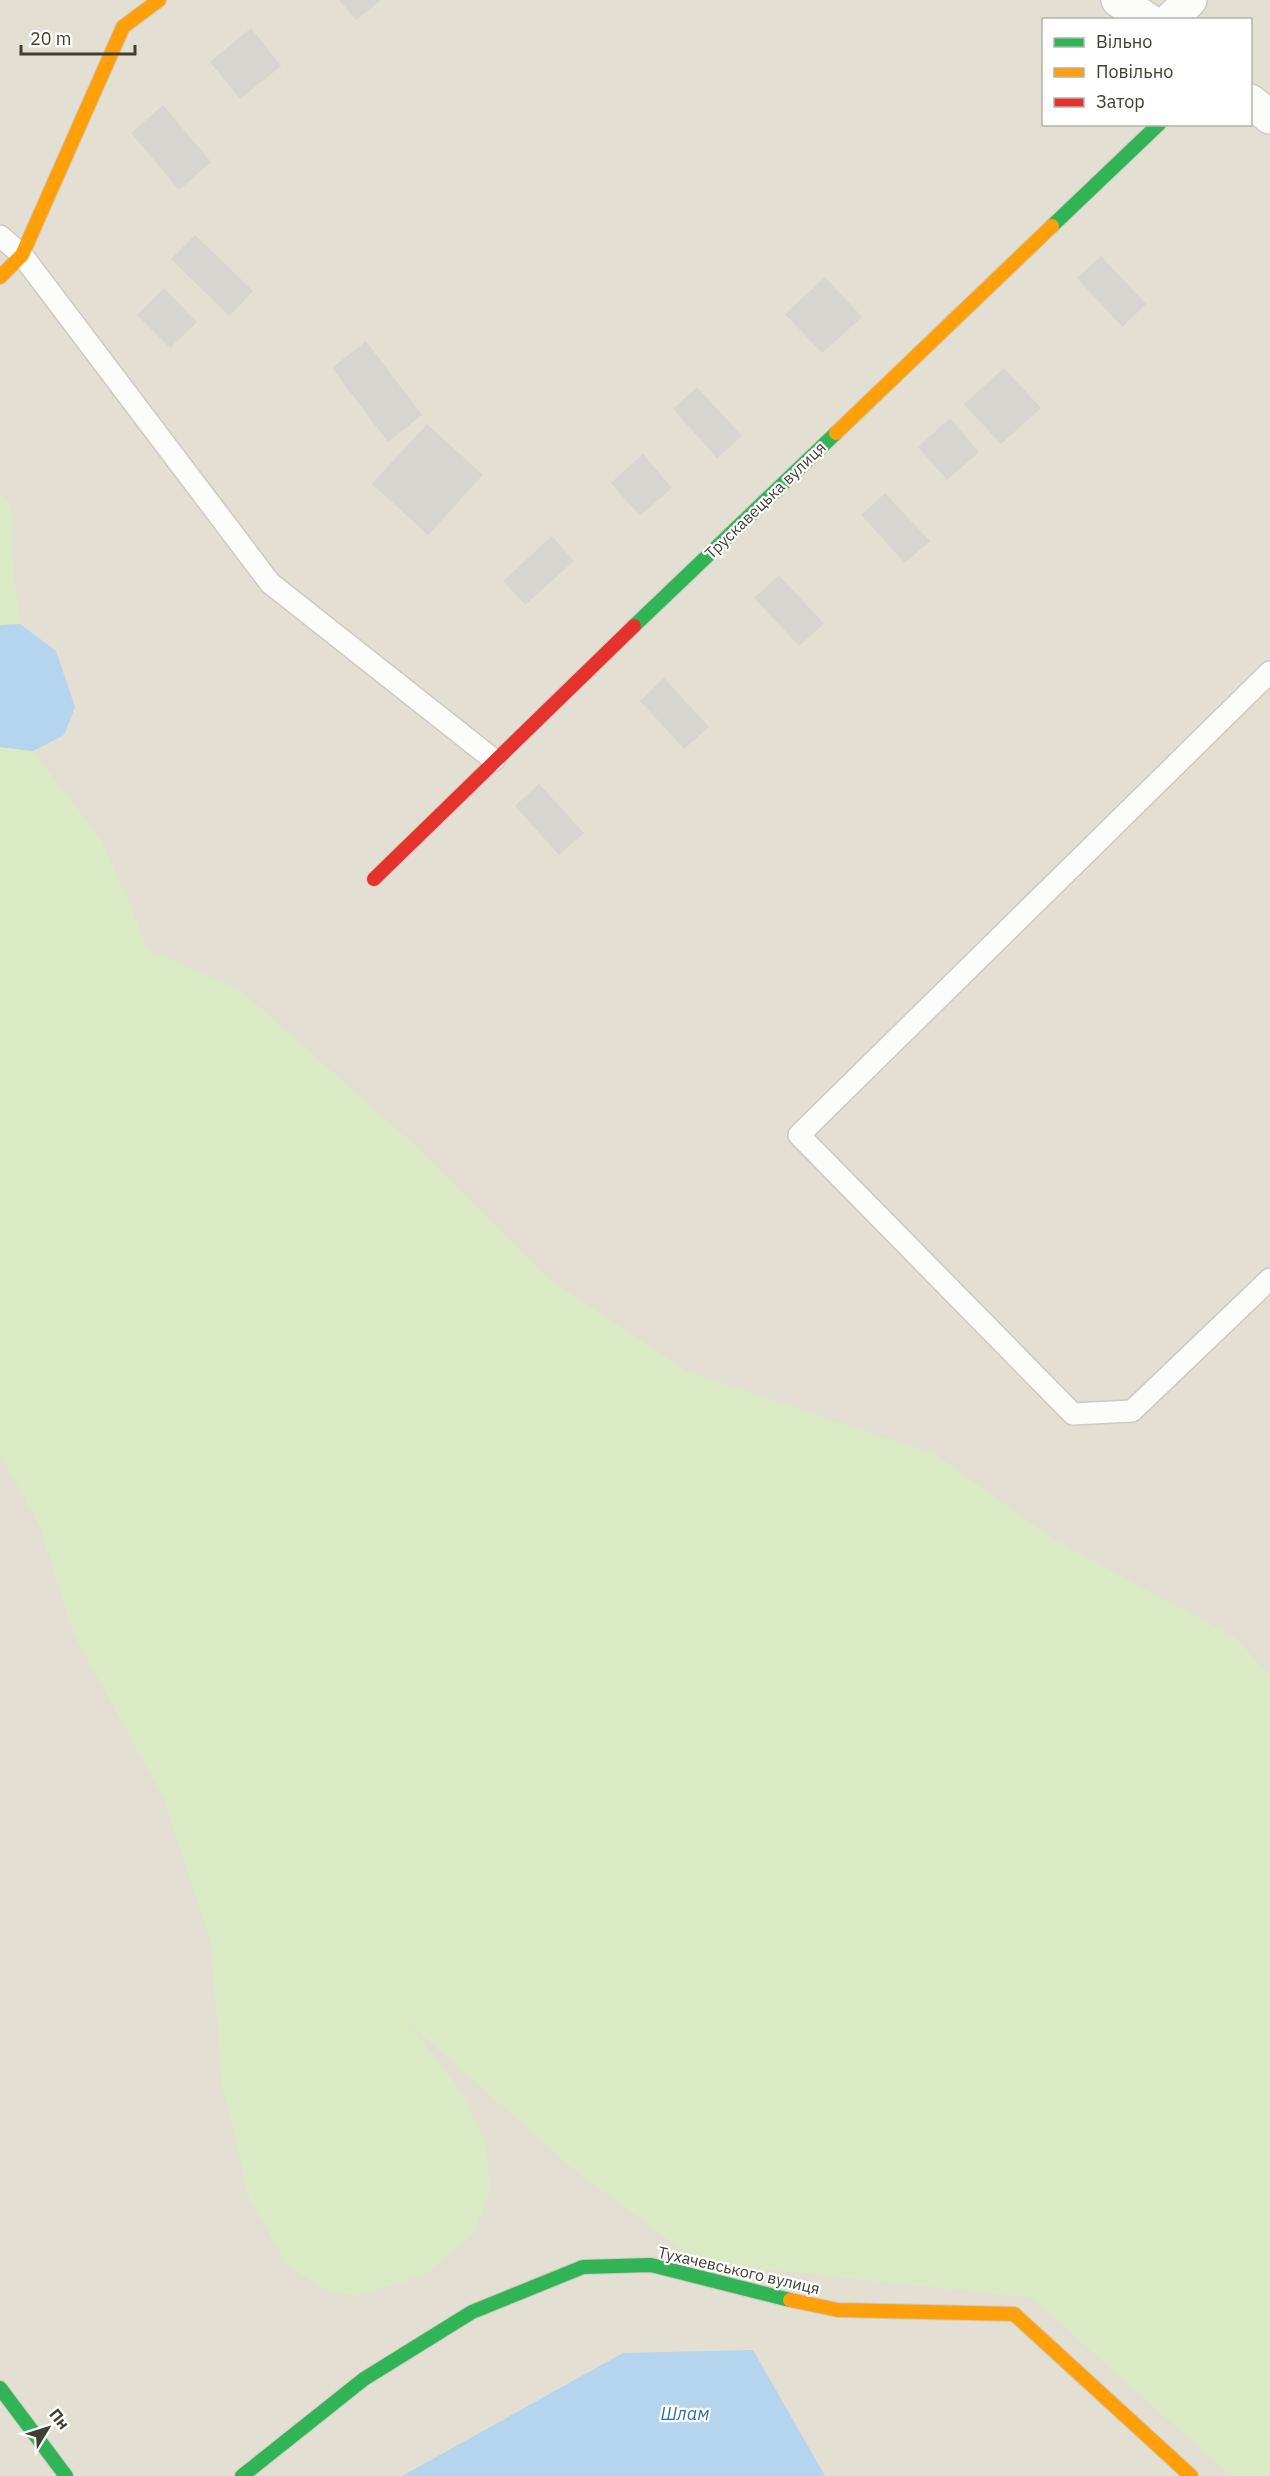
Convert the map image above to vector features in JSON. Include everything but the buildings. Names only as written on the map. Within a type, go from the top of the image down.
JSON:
[{"type":"street","points":[[0,277],[22,255],[123,27],[159,0]]},
{"type":"street","points":[[1118,0],[1145,18]]},
{"type":"street","points":[[1172,18],[1190,0]]},
{"type":"street","points":[[1252,102],[1270,117]]},
{"type":"street","name":"Трускавецька вулиця","points":[[374,879],[494,760],[1157,126]]},
{"type":"street","name":"Тухачевського вулиця","points":[[242,2476],[364,2379],[472,2312],[584,2268],[651,2265],[752,2292],[838,2310],[1014,2314],[1191,2476]]},
{"type":"street","points":[[0,2388],[66,2476]]},
{"type":"lane","points":[[0,236],[22,255],[270,583],[494,760]]},
{"type":"lane","points":[[1270,672],[799,1135],[1073,1414],[1132,1411],[1270,1279]]},
{"type":"shaded area","points":[[0,0],[1270,0],[1270,2476],[0,2476]]},
{"type":"green space","points":[[0,491],[11,508],[13,567],[20,624],[0,625]]},
{"type":"green space","points":[[0,747],[33,751],[102,841],[149,950],[240,990],[409,1140],[549,1279],[688,1372],[938,1456],[1053,1539],[1234,1637],[1270,1675],[1270,2476],[1231,2476],[1032,2298],[698,2262],[567,2164],[408,2022],[460,2090],[486,2143],[490,2191],[473,2235],[426,2274],[357,2296],[326,2290],[288,2266],[250,2201],[222,2085],[211,1943],[164,1799],[72,1631],[41,1528],[0,1454]]},
{"type":"water","points":[[20,624],[56,651],[75,707],[64,735],[33,751],[0,747],[0,625]]},
{"type":"water","name":"Шлам","points":[[753,2350],[825,2476],[402,2476],[623,2353]]},
{"type":"traffic: fast","points":[[1052,226],[1157,126]]},
{"type":"traffic: fast","points":[[634,626],[836,433]]},
{"type":"traffic: fast","points":[[242,2476],[364,2379],[472,2312],[583,2267],[651,2265],[790,2300]]},
{"type":"traffic: fast","points":[[0,2388],[66,2476]]},
{"type":"traffic: slow","points":[[0,277],[22,255],[123,27],[159,0]]},
{"type":"traffic: slow","points":[[836,433],[1052,226]]},
{"type":"traffic: slow","points":[[790,2300],[838,2310],[1014,2314],[1191,2476]]},
{"type":"traffic: jam","points":[[374,879],[634,626]]}]
